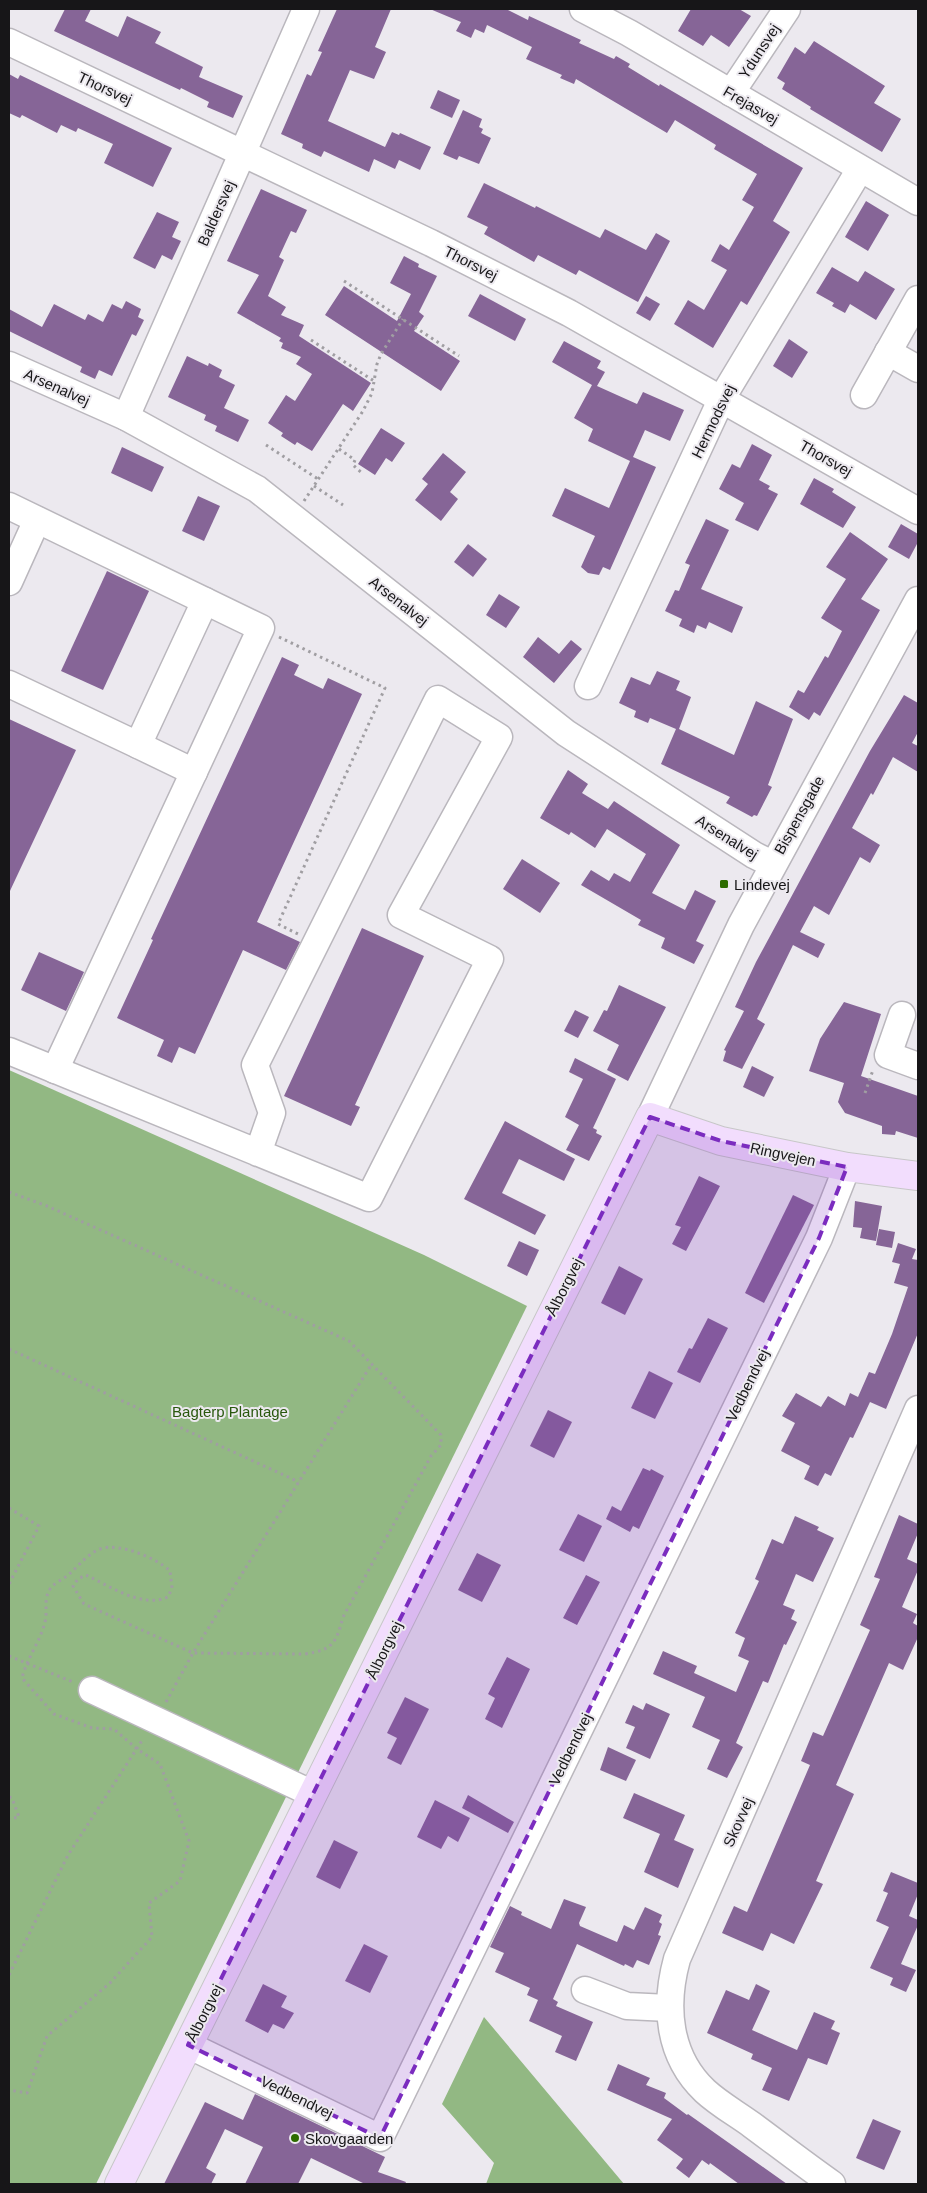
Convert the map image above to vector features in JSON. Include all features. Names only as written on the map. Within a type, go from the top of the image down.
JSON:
[{"type":"main road","name":"Ringvejen","points":[[650,1117],[721,1141],[847,1167],[918,1176]]},
{"type":"main road","name":"Ålborgvej","points":[[119,2184],[650,1117]]},
{"type":"street","name":"Baldersvej","points":[[126,417],[306,9]]},
{"type":"street","name":"Frejasvej","points":[[583,9],[630,33],[918,202]]},
{"type":"street","name":"Ydunsvej","points":[[731,93],[787,9]]},
{"type":"street","name":"Thorsvej","points":[[9,42],[242,153],[569,313],[722,398],[918,511]]},
{"type":"street","name":"Hermodsvej","points":[[588,686],[722,398],[860,169]]},
{"type":"street","points":[[864,395],[918,299]]},
{"type":"street","points":[[888,352],[918,369]]},
{"type":"street","name":"Arsenalvej","points":[[9,365],[126,417],[257,489],[566,733],[754,855],[772,864]]},
{"type":"street","points":[[9,506],[261,628],[56,1070]]},
{"type":"street","points":[[9,582],[36,520]]},
{"type":"street","name":"Bispensgade","points":[[650,1117],[772,864],[918,600]]},
{"type":"street","points":[[138,745],[205,601]]},
{"type":"street","points":[[9,684],[194,772]]},
{"type":"street","points":[[9,1051],[56,1070],[258,1153],[368,1198],[490,959],[401,916],[498,737],[438,699],[255,1065],[272,1113],[258,1153]]},
{"type":"street","points":[[902,1015],[888,1054],[918,1066]]},
{"type":"street","name":"Vedbendvej","points":[[188,2045],[380,2138],[819,1238],[847,1167]]},
{"type":"street","name":"Skovvej","points":[[832,2184],[705,2090],[686,2066],[674,2038],[669,2008],[670,1983],[677,1959],[912,1443],[918,1409]]},
{"type":"street","points":[[92,1690],[313,1794]]},
{"type":"street","points":[[585,1990],[627,2006],[669,2008]]},
{"type":"path","points":[[344,281],[459,356]]},
{"type":"path","points":[[293,518],[363,411],[372,393],[381,354],[402,320]]},
{"type":"path","points":[[311,340],[374,382]]},
{"type":"path","points":[[266,445],[318,480]]},
{"type":"path","points":[[339,449],[356,460],[352,465],[363,474]]},
{"type":"path","points":[[314,486],[343,504]]},
{"type":"path","points":[[261,628],[385,688],[278,924]]},
{"type":"path","points":[[9,1192],[48,1206],[349,1341],[371,1365],[436,1427],[441,1435],[441,1445],[431,1456],[343,1617],[337,1639],[322,1652],[306,1654],[194,1653],[84,1604],[73,1586],[78,1579],[86,1574],[135,1597],[156,1600],[168,1597],[172,1588],[170,1571],[166,1566],[151,1558],[116,1547],[102,1548],[92,1553],[67,1576],[51,1586],[46,1597],[48,1613],[41,1637],[26,1663],[22,1678],[54,1714],[92,1728],[114,1729],[137,1749],[160,1764],[189,1841],[180,1881],[149,1903],[152,1937],[110,1983],[47,2036],[27,2092],[9,2090]]},
{"type":"path","points":[[9,1349],[299,1482]]},
{"type":"path","points":[[9,1975],[68,1855],[156,1720],[194,1653],[371,1365]]},
{"type":"path","points":[[9,1508],[39,1526],[9,1584]]},
{"type":"path","points":[[9,1656],[92,1690]]},
{"type":"path","points":[[9,1797],[12,1798],[19,1817],[9,1819]]},
{"type":"highlighted area","points":[[650,1117],[721,1141],[847,1167],[819,1238],[380,2138],[188,2045]]},
{"type":"green space","name":"Bagterp Plantage","points":[[9,1070],[424,1255],[527,1306],[96,2184],[9,2184]]},
{"type":"green space","points":[[484,2017],[624,2184],[486,2184],[494,2163],[442,2104]]},
{"type":"building","points":[[65,9],[91,9],[85,21],[118,37],[127,16],[161,32],[155,43],[203,67],[199,77],[243,96],[233,118],[207,107],[209,102],[181,88],[180,90],[54,31]]},
{"type":"building","points":[[337,9],[391,9],[375,47],[386,52],[374,79],[350,70],[328,121],[385,147],[392,132],[399,135],[400,133],[431,147],[420,170],[399,160],[395,169],[374,159],[369,172],[324,151],[321,157],[302,148],[303,144],[281,134],[307,74],[311,76],[322,52],[318,51]]},
{"type":"building","points":[[430,9],[506,9],[528,20],[529,16],[581,40],[579,43],[614,59],[616,56],[630,64],[628,67],[659,86],[660,84],[803,168],[773,221],[790,232],[747,305],[741,301],[713,348],[674,324],[688,300],[704,310],[727,270],[711,261],[720,244],[729,250],[754,207],[742,200],[757,174],[714,149],[716,145],[675,120],[667,133],[576,79],[574,84],[560,78],[562,75],[526,59],[532,47],[487,25],[484,33],[475,29],[471,38],[456,31],[461,22]]},
{"type":"building","points":[[691,9],[739,9],[751,16],[729,47],[711,35],[703,46],[678,31]]},
{"type":"building","points":[[814,41],[885,86],[874,103],[901,119],[882,152],[810,109],[811,107],[782,89],[785,83],[777,78],[795,47],[805,54]]},
{"type":"building","points":[[9,74],[18,79],[20,75],[172,148],[153,187],[104,163],[113,144],[78,128],[76,132],[61,125],[57,133],[22,115],[20,118],[9,113]]},
{"type":"building","points":[[438,90],[460,100],[452,118],[430,108]]},
{"type":"building","points":[[463,110],[482,119],[479,127],[483,129],[481,133],[491,138],[479,164],[459,156],[457,160],[443,154]]},
{"type":"building","points":[[484,183],[600,238],[605,229],[646,250],[656,233],[670,241],[638,302],[579,270],[576,275],[538,255],[534,262],[484,234],[488,227],[467,217]]},
{"type":"building","points":[[261,189],[307,210],[296,233],[291,231],[279,257],[284,260],[268,296],[286,307],[281,315],[304,325],[299,336],[371,383],[353,411],[343,404],[312,451],[297,442],[295,445],[281,436],[283,433],[268,423],[286,395],[295,401],[312,374],[296,364],[301,357],[281,348],[283,343],[279,341],[281,338],[237,313],[259,275],[227,261]]},
{"type":"building","points":[[866,201],[889,215],[868,251],[845,237]]},
{"type":"building","points":[[157,212],[179,222],[172,237],[181,241],[172,260],[162,255],[155,269],[133,258]]},
{"type":"building","points":[[404,256],[419,264],[418,267],[437,276],[419,312],[424,316],[414,331],[460,361],[441,391],[325,315],[344,286],[397,321],[411,294],[390,283]]},
{"type":"building","points":[[832,267],[858,282],[865,271],[895,289],[876,320],[850,304],[845,313],[832,306],[834,303],[816,293]]},
{"type":"building","points":[[480,294],[526,319],[515,341],[468,316]]},
{"type":"building","points":[[646,296],[660,304],[650,321],[636,313]]},
{"type":"building","points":[[126,301],[141,309],[138,317],[144,320],[136,336],[132,334],[112,376],[99,370],[95,379],[80,372],[82,367],[9,331],[9,309],[42,327],[54,304],[85,320],[88,314],[103,322],[112,304],[122,309]]},
{"type":"building","points":[[789,339],[808,352],[792,378],[773,366]]},
{"type":"building","points":[[564,341],[601,361],[597,368],[605,372],[597,386],[637,404],[643,392],[684,410],[670,441],[645,430],[633,457],[656,467],[610,570],[603,567],[599,575],[588,573],[581,567],[595,536],[552,516],[565,488],[609,508],[630,461],[588,441],[593,429],[574,418],[592,385],[552,362]]},
{"type":"building","points":[[187,356],[208,366],[209,363],[222,370],[219,377],[235,385],[224,408],[249,420],[238,442],[215,431],[217,426],[204,420],[206,415],[168,397]]},
{"type":"building","points":[[381,428],[405,443],[392,462],[386,458],[375,475],[358,464]]},
{"type":"building","points":[[752,444],[772,455],[759,480],[770,486],[768,489],[778,494],[758,531],[735,520],[744,503],[719,489],[732,464],[740,468]]},
{"type":"building","points":[[122,447],[164,467],[152,492],[111,473]]},
{"type":"building","points":[[443,453],[466,472],[450,492],[458,499],[441,521],[415,500],[428,484],[422,479]]},
{"type":"building","points":[[814,478],[834,489],[832,492],[856,507],[843,528],[800,504]]},
{"type":"building","points":[[198,496],[220,506],[204,541],[182,531]]},
{"type":"building","points":[[706,519],[729,530],[701,589],[743,607],[732,633],[709,622],[706,629],[697,625],[694,633],[679,626],[682,619],[665,611],[675,590],[679,591],[690,565],[685,563]]},
{"type":"building","points":[[901,524],[918,534],[918,542],[909,559],[888,547]]},
{"type":"building","points":[[850,532],[888,559],[861,599],[880,610],[820,716],[814,712],[809,720],[789,707],[798,690],[804,693],[825,656],[828,658],[842,631],[821,618],[846,579],[826,567]]},
{"type":"building","points":[[468,544],[487,559],[473,577],[454,562]]},
{"type":"building","points":[[107,571],[149,591],[103,690],[61,671]]},
{"type":"building","points":[[499,594],[520,607],[506,628],[486,615]]},
{"type":"building","points":[[538,637],[559,654],[571,640],[582,649],[554,683],[523,657]]},
{"type":"building","points":[[282,657],[299,665],[294,675],[323,689],[328,678],[362,694],[257,922],[300,942],[286,970],[243,950],[195,1054],[179,1047],[172,1063],[157,1056],[164,1040],[117,1018],[153,940],[151,939]]},
{"type":"building","points":[[657,671],[680,681],[676,690],[691,697],[679,729],[734,755],[756,701],[793,719],[768,785],[772,787],[757,816],[754,815],[752,817],[726,803],[730,797],[661,764],[676,729],[650,718],[648,723],[634,717],[636,711],[619,703],[631,677],[650,685]]},
{"type":"building","points":[[904,695],[918,703],[918,732],[912,743],[918,746],[918,772],[893,757],[873,795],[871,793],[852,828],[880,845],[870,863],[860,857],[829,915],[814,906],[800,932],[825,944],[818,958],[793,945],[757,1019],[765,1024],[742,1069],[723,1061],[726,1051],[724,1050],[744,1011],[735,1007],[756,962],[870,751]]},
{"type":"building","points":[[9,719],[76,750],[9,893]]},
{"type":"building","points":[[568,770],[588,784],[582,793],[608,809],[614,801],[680,845],[652,893],[685,910],[695,890],[716,901],[696,941],[704,945],[694,964],[661,948],[665,938],[638,925],[641,920],[581,885],[591,870],[609,881],[614,873],[630,882],[646,854],[607,829],[595,848],[571,832],[569,835],[540,818]]},
{"type":"building","points":[[522,859],[560,883],[540,913],[503,889]]},
{"type":"building","points":[[362,928],[424,956],[355,1105],[360,1107],[351,1126],[284,1096]]},
{"type":"building","points":[[39,952],[84,972],[66,1011],[21,990]]},
{"type":"building","points":[[619,985],[666,1007],[628,1081],[607,1070],[619,1045],[593,1031],[604,1010],[607,1011]]},
{"type":"building","points":[[844,1002],[881,1014],[861,1076],[918,1096],[918,1138],[896,1131],[895,1135],[882,1134],[882,1126],[845,1113],[838,1102],[844,1083],[809,1071],[820,1039]]},
{"type":"building","points":[[575,1010],[589,1017],[578,1038],[564,1031]]},
{"type":"building","points":[[575,1058],[616,1079],[593,1128],[597,1130],[596,1133],[602,1136],[589,1161],[566,1150],[579,1125],[565,1117],[583,1079],[569,1072]]},
{"type":"building","points":[[752,1066],[774,1077],[764,1097],[743,1087]]},
{"type":"building","points":[[505,1121],[575,1159],[564,1181],[519,1159],[502,1193],[546,1215],[535,1235],[464,1199]]},
{"type":"building","points":[[699,1176],[720,1186],[686,1251],[672,1244],[681,1227],[675,1225]]},
{"type":"building","points":[[793,1195],[814,1205],[764,1303],[745,1293]]},
{"type":"building","points":[[855,1201],[882,1206],[876,1241],[860,1238],[862,1228],[853,1227]]},
{"type":"building","points":[[879,1229],[895,1232],[892,1248],[876,1245]]},
{"type":"building","points":[[519,1241],[539,1250],[527,1276],[507,1266]]},
{"type":"building","points":[[898,1243],[916,1249],[912,1259],[918,1260],[918,1333],[886,1409],[870,1402],[853,1438],[850,1437],[831,1476],[825,1473],[818,1486],[804,1479],[810,1466],[781,1451],[795,1423],[782,1416],[796,1393],[821,1407],[828,1396],[845,1406],[850,1393],[858,1397],[869,1372],[875,1374],[892,1334],[908,1287],[894,1283],[900,1264],[892,1262]]},
{"type":"building","points":[[619,1266],[643,1279],[625,1315],[601,1303]]},
{"type":"building","points":[[708,1318],[728,1328],[700,1383],[677,1372],[689,1348],[692,1349]]},
{"type":"building","points":[[649,1371],[673,1383],[655,1419],[631,1408]]},
{"type":"building","points":[[548,1410],[572,1422],[554,1458],[530,1446]]},
{"type":"building","points":[[643,1468],[650,1471],[651,1469],[664,1476],[639,1529],[633,1526],[630,1532],[606,1519],[612,1506],[621,1511]]},
{"type":"building","points":[[578,1514],[602,1526],[584,1562],[559,1550]]},
{"type":"building","points":[[899,1515],[918,1524],[918,1533],[907,1559],[918,1564],[918,1570],[902,1607],[917,1614],[913,1623],[918,1626],[918,1637],[903,1670],[889,1663],[836,1785],[854,1794],[816,1881],[823,1884],[794,1944],[771,1933],[763,1951],[722,1933],[734,1906],[747,1912],[810,1765],[801,1761],[813,1732],[823,1736],[870,1630],[860,1625],[880,1579],[874,1577]]},
{"type":"building","points":[[795,1516],[819,1527],[817,1530],[834,1538],[813,1582],[796,1574],[783,1605],[795,1610],[791,1619],[797,1622],[786,1645],[784,1644],[768,1683],[763,1681],[736,1743],[743,1747],[727,1778],[707,1769],[720,1740],[692,1727],[705,1697],[653,1674],[663,1651],[697,1666],[694,1673],[736,1692],[749,1661],[738,1656],[745,1638],[735,1633],[759,1581],[755,1579],[772,1539],[783,1544]]},
{"type":"building","points":[[477,1553],[501,1565],[482,1602],[458,1590]]},
{"type":"building","points":[[586,1575],[600,1582],[577,1625],[563,1618]]},
{"type":"building","points":[[507,1657],[530,1669],[502,1728],[485,1719],[495,1698],[488,1694]]},
{"type":"building","points":[[405,1697],[429,1709],[401,1765],[387,1758],[397,1738],[387,1733]]},
{"type":"building","points":[[646,1703],[670,1714],[650,1759],[626,1748],[635,1727],[625,1723],[633,1705],[643,1710]]},
{"type":"building","points":[[608,1747],[636,1760],[626,1781],[600,1770]]},
{"type":"building","points":[[634,1793],[685,1815],[674,1840],[694,1849],[678,1888],[644,1872],[660,1834],[623,1818]]},
{"type":"building","points":[[468,1795],[514,1822],[508,1833],[462,1808]]},
{"type":"building","points":[[435,1800],[470,1818],[458,1842],[448,1836],[441,1849],[417,1837]]},
{"type":"building","points":[[334,1840],[358,1852],[340,1889],[316,1877]]},
{"type":"building","points":[[891,1872],[918,1883],[918,1894],[909,1916],[918,1920],[918,1925],[901,1964],[916,1970],[906,1992],[890,1985],[893,1978],[870,1968],[889,1927],[876,1921],[888,1893],[883,1891]]},
{"type":"building","points":[[564,1899],[586,1907],[579,1923],[580,1926],[617,1942],[624,1925],[634,1930],[645,1907],[662,1915],[659,1922],[662,1924],[658,1935],[661,1936],[649,1965],[637,1960],[633,1968],[625,1964],[624,1966],[577,1944],[553,1999],[558,2002],[556,2006],[593,2022],[576,2061],[555,2052],[562,2036],[529,2021],[538,2000],[527,1995],[530,1988],[495,1972],[504,1953],[490,1947],[510,1906],[522,1912],[521,1915],[551,1929]]},
{"type":"building","points":[[364,1944],[388,1956],[370,1993],[345,1981]]},
{"type":"building","points":[[263,1984],[287,1996],[281,2007],[294,2013],[284,2029],[273,2024],[268,2033],[245,2021]]},
{"type":"building","points":[[756,1984],[770,1991],[752,2030],[797,2050],[814,2012],[835,2021],[831,2029],[840,2033],[827,2065],[808,2058],[789,2101],[762,2090],[772,2068],[751,2059],[753,2054],[707,2033],[726,1990],[749,2000]]},
{"type":"building","points":[[618,2064],[650,2078],[646,2085],[666,2093],[664,2098],[787,2184],[739,2184],[710,2163],[709,2165],[702,2160],[689,2178],[676,2168],[683,2159],[657,2140],[672,2119],[607,2090]]},
{"type":"building","name":"Skovgaarden","points":[[255,2094],[385,2157],[378,2172],[406,2182],[405,2184],[365,2184],[311,2158],[298,2184],[245,2184],[263,2147],[225,2129],[206,2168],[216,2174],[211,2184],[164,2184],[205,2102],[243,2120]]},
{"type":"building","points":[[873,2119],[901,2131],[884,2170],[856,2158]]},
{"type":"place","name":"Lindevej","points":[[724,884]]},
{"type":"place","name":"Skovgaarden","points":[[295,2138]]}]
